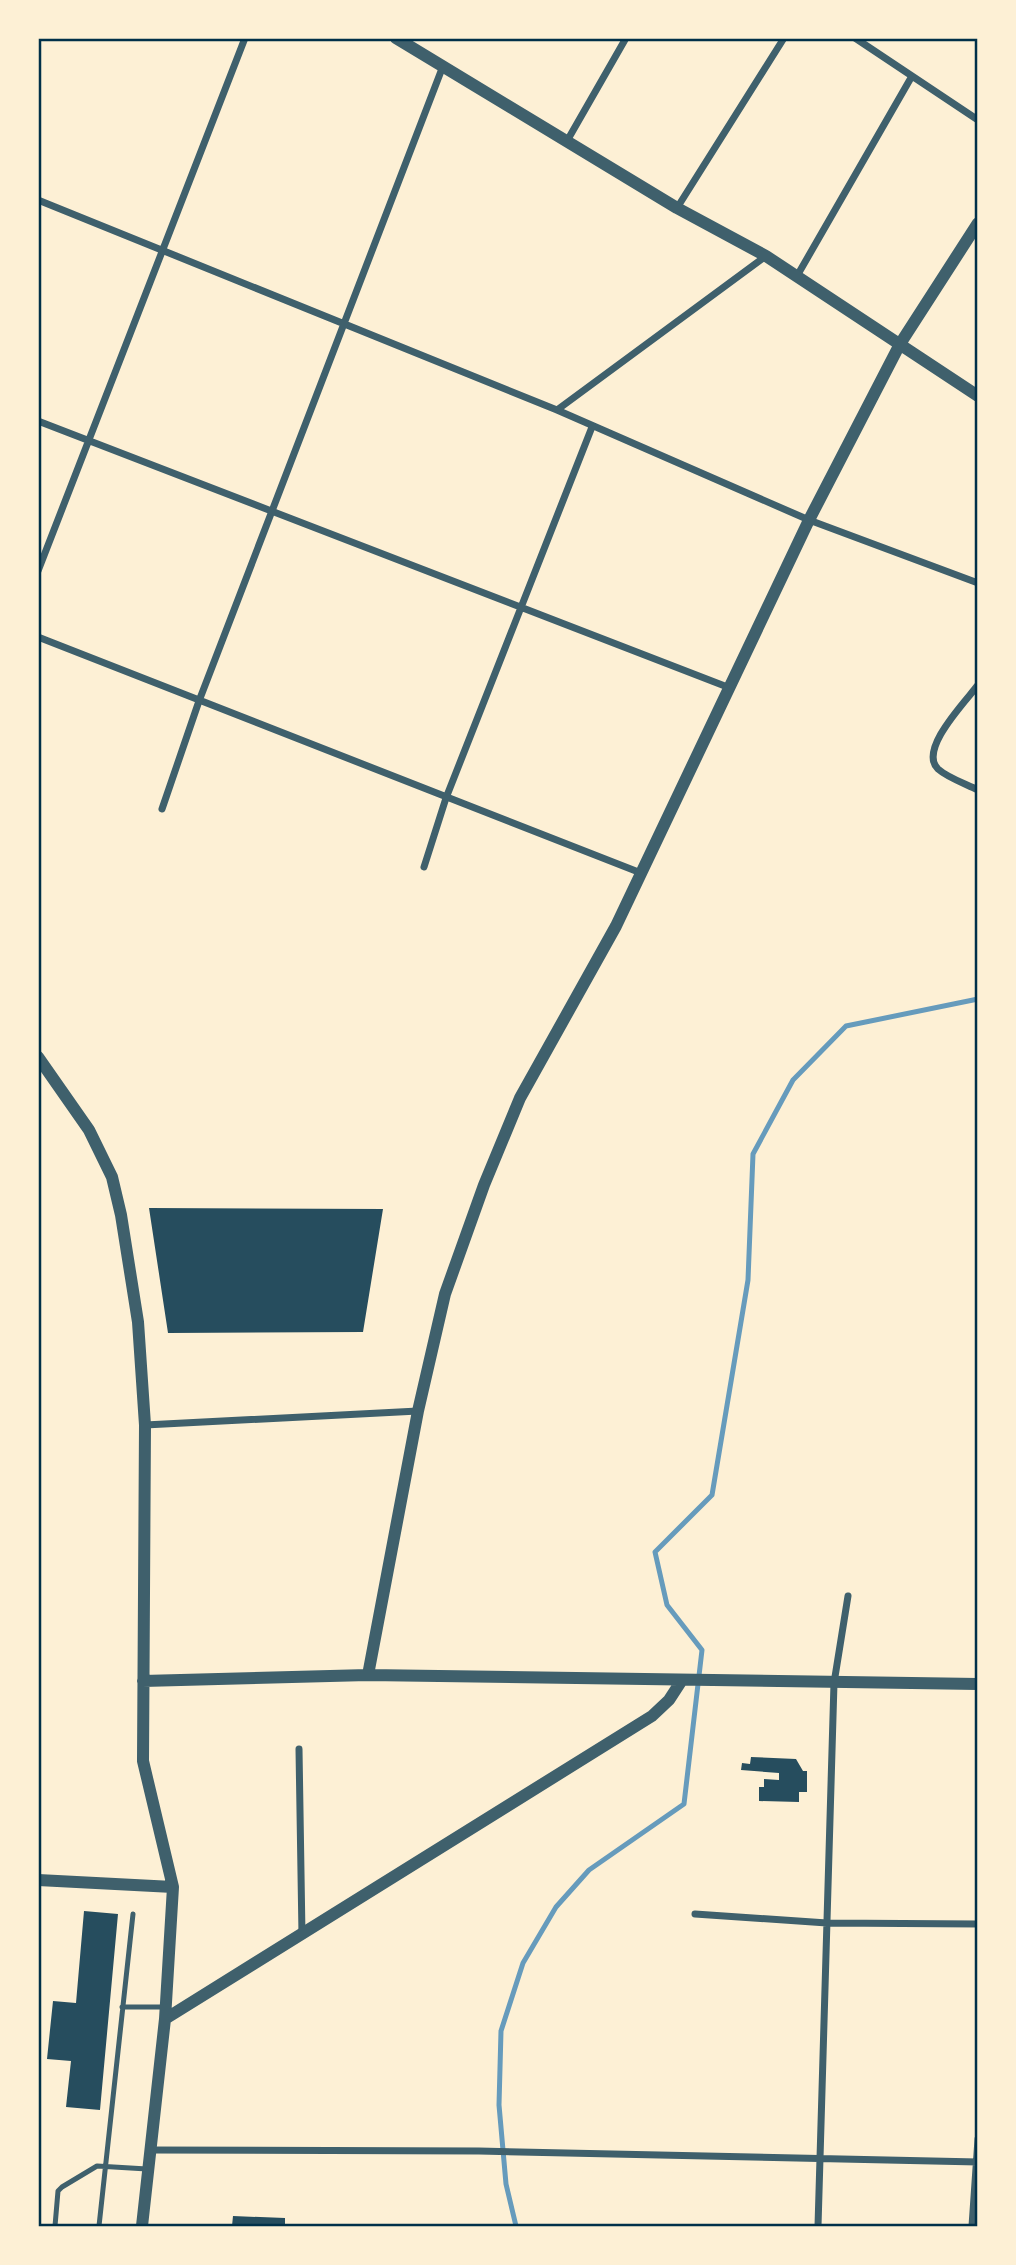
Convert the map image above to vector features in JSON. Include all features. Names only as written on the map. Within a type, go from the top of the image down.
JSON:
[{"type":"street","points":[[38,571],[245,38]]},
{"type":"street","points":[[396,38],[677,208],[766,256],[978,396]]},
{"type":"street","points":[[567,141],[626,38]]},
{"type":"street","points":[[677,208],[785,38]]},
{"type":"street","points":[[855,38],[978,120]]},
{"type":"street","points":[[162,809],[199,701],[443,66]]},
{"type":"street","points":[[797,276],[912,76]]},
{"type":"street","points":[[38,200],[557,410],[810,520],[978,583]]},
{"type":"street","points":[[368,1675],[418,1411],[445,1294],[484,1185],[520,1098],[616,926],[810,520],[900,344],[978,223]]},
{"type":"street","points":[[557,410],[766,256]]},
{"type":"street","points":[[38,421],[731,688]]},
{"type":"street","points":[[424,867],[446,798],[592,427]]},
{"type":"street","points":[[38,637],[642,873]]},
{"type":"street","points":[[978,685],[936,742],[932,755],[937,768],[978,790]]},
{"type":"street","points":[[38,1057],[89,1130],[112,1177],[121,1215],[138,1322],[145,1425],[144,1761],[173,1887],[165,2013],[148,2150],[142,2227]]},
{"type":"street","points":[[145,1425],[418,1411]]},
{"type":"street","points":[[818,2227],[834,1683],[848,1596]]},
{"type":"street","points":[[143,1681],[368,1675],[978,1684]]},
{"type":"street","points":[[165,2013],[303,1936],[652,1716],[686,1680]]},
{"type":"street","points":[[299,1749],[303,1936]]},
{"type":"street","points":[[38,1880],[173,1887]]},
{"type":"street","points":[[695,1914],[827,1923],[978,1924]]},
{"type":"street","points":[[972,2227],[978,2139]]},
{"type":"street","points":[[148,2150],[479,2151],[977,2162]]},
{"type":"lane","points":[[99,2227],[133,1914]]},
{"type":"lane","points":[[122,2007],[165,2013]]},
{"type":"lane","points":[[55,2227],[58,2191],[97,2166],[147,2169]]},
{"type":"building","points":[[149,1208],[383,1209],[363,1332],[168,1333]]},
{"type":"building","points":[[751,1757],[796,1759],[803,1771],[807,1771],[807,1792],[799,1792],[799,1802],[759,1801],[759,1787],[764,1787],[764,1779],[779,1780],[779,1773],[741,1770],[742,1763],[750,1764]]},
{"type":"building","points":[[84,1911],[118,1914],[100,2110],[66,2107],[71,2061],[47,2059],[53,2001],[76,2003]]},
{"type":"building","points":[[233,2216],[285,2218],[285,2226],[232,2226]]},
{"type":"waterway","points":[[516,2226],[506,2184],[499,2105],[501,2031],[523,1963],[556,1907],[589,1870],[684,1804],[702,1650],[667,1605],[655,1552],[712,1495],[748,1280],[753,1154],[793,1080],[846,1026],[978,999]]}]
